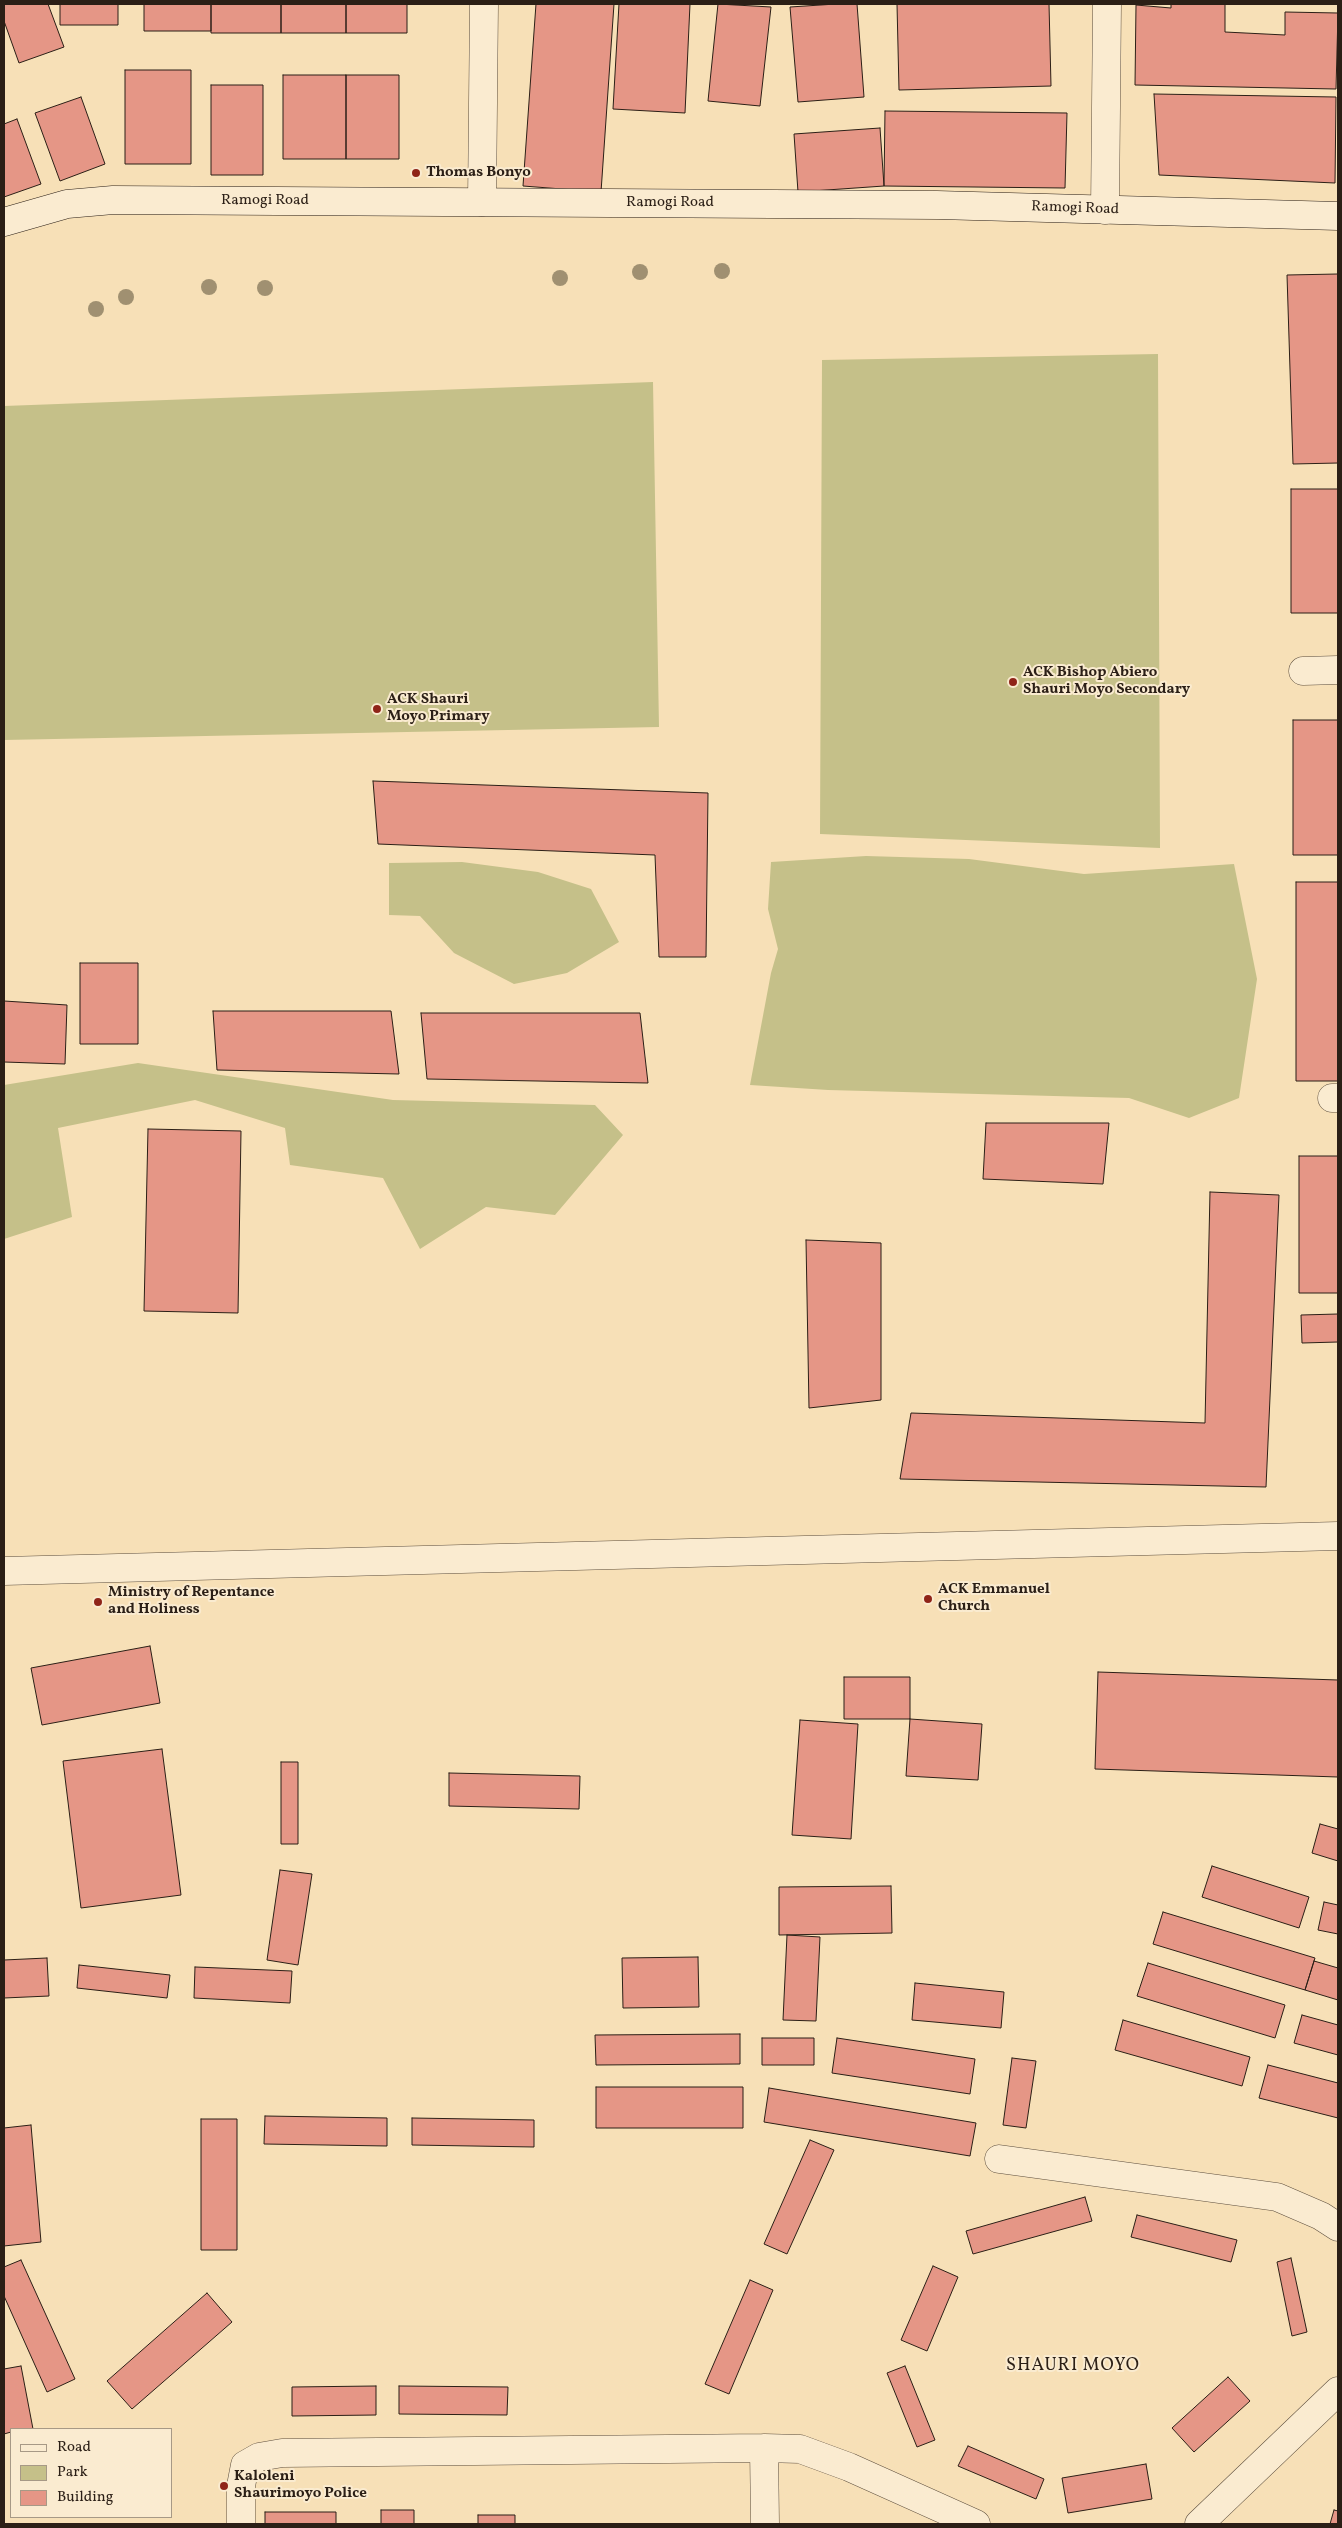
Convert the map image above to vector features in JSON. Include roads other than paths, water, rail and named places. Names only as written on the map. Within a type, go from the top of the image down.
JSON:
[{"type":"street","points":[[482,202],[484,4]]},
{"type":"street","points":[[1105,210],[1107,4]]},
{"type":"street","name":"Ramogi Road","points":[[4,222],[67,204],[113,200],[937,205],[1338,216]]},
{"type":"street","points":[[1304,671],[1338,670]]},
{"type":"street","points":[[4,1571],[1338,1536]]},
{"type":"street","points":[[999,2159],[1277,2197],[1321,2216],[1338,2227]]},
{"type":"street","points":[[1199,2524],[1338,2391]]},
{"type":"street","points":[[764,2448],[765,2524]]},
{"type":"street","points":[[241,2524],[241,2486],[245,2465],[259,2456],[298,2453],[764,2448],[800,2449],[849,2467],[976,2524]]},
{"type":"place","name":"Thomas Bonyo","points":[[416,173]]},
{"type":"place","name":"ACK Bishop Abiero Shauri Moyo Secondary","points":[[1013,682]]},
{"type":"place","name":"ACK Shauri Moyo Primary","points":[[377,709]]},
{"type":"place","name":"ACK Emmanuel Church","points":[[928,1599]]},
{"type":"place","name":"Ministry of Repentance and Holiness","points":[[98,1602]]},
{"type":"place","name":"Kaloleni Shaurimoyo Police","points":[[224,2486]]},
{"type":"district","name":"SHAURI MOYO","points":[[1073,2367]]}]
